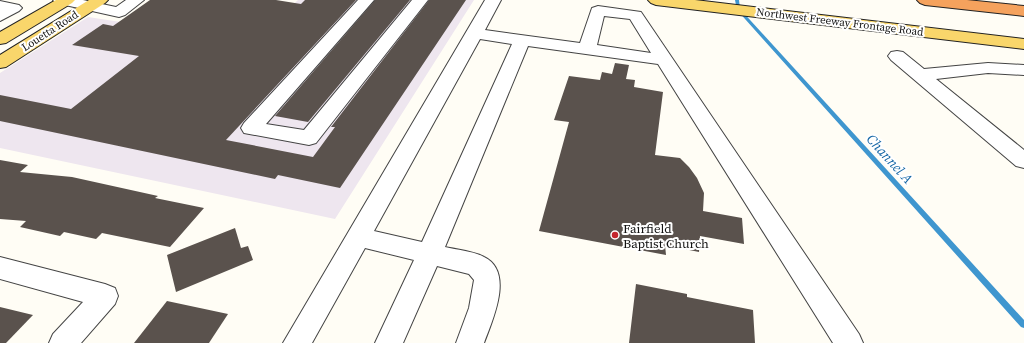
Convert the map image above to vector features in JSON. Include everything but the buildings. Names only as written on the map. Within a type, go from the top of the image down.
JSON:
[{"type":"highway","points":[[925,0],[1024,11]]},
{"type":"main road","name":"Louetta Road","points":[[0,40],[64,0]]},
{"type":"main road","name":"Northwest Freeway Frontage Road","points":[[656,0],[1024,44]]},
{"type":"main road","name":"Louetta Road","points":[[0,63],[94,3]]},
{"type":"street","points":[[64,0],[94,3],[119,12],[136,0]]},
{"type":"street","points":[[366,0],[251,128],[309,138],[420,0]]},
{"type":"street","points":[[297,343],[475,34],[493,0]]},
{"type":"street","points":[[0,6],[14,8],[0,16]]},
{"type":"street","points":[[587,49],[598,11],[635,16],[849,343]]},
{"type":"street","points":[[475,34],[664,60]]},
{"type":"street","points":[[389,343],[430,253],[522,40]]},
{"type":"street","points":[[897,56],[1024,161]]},
{"type":"street","points":[[921,75],[988,68],[1024,70]]},
{"type":"street","points":[[358,237],[477,265],[486,275],[487,287],[485,299],[470,343]]},
{"type":"street","points":[[0,268],[105,296],[63,343]]},
{"type":"shaded area","points":[[298,0],[474,0],[335,219],[0,148],[0,73],[88,17],[252,42]]},
{"type":"waterway","name":"Channel A","points":[[737,0],[738,9],[1024,325]]},
{"type":"place","name":"Fairfield Baptist Church","points":[[615,235]]}]
